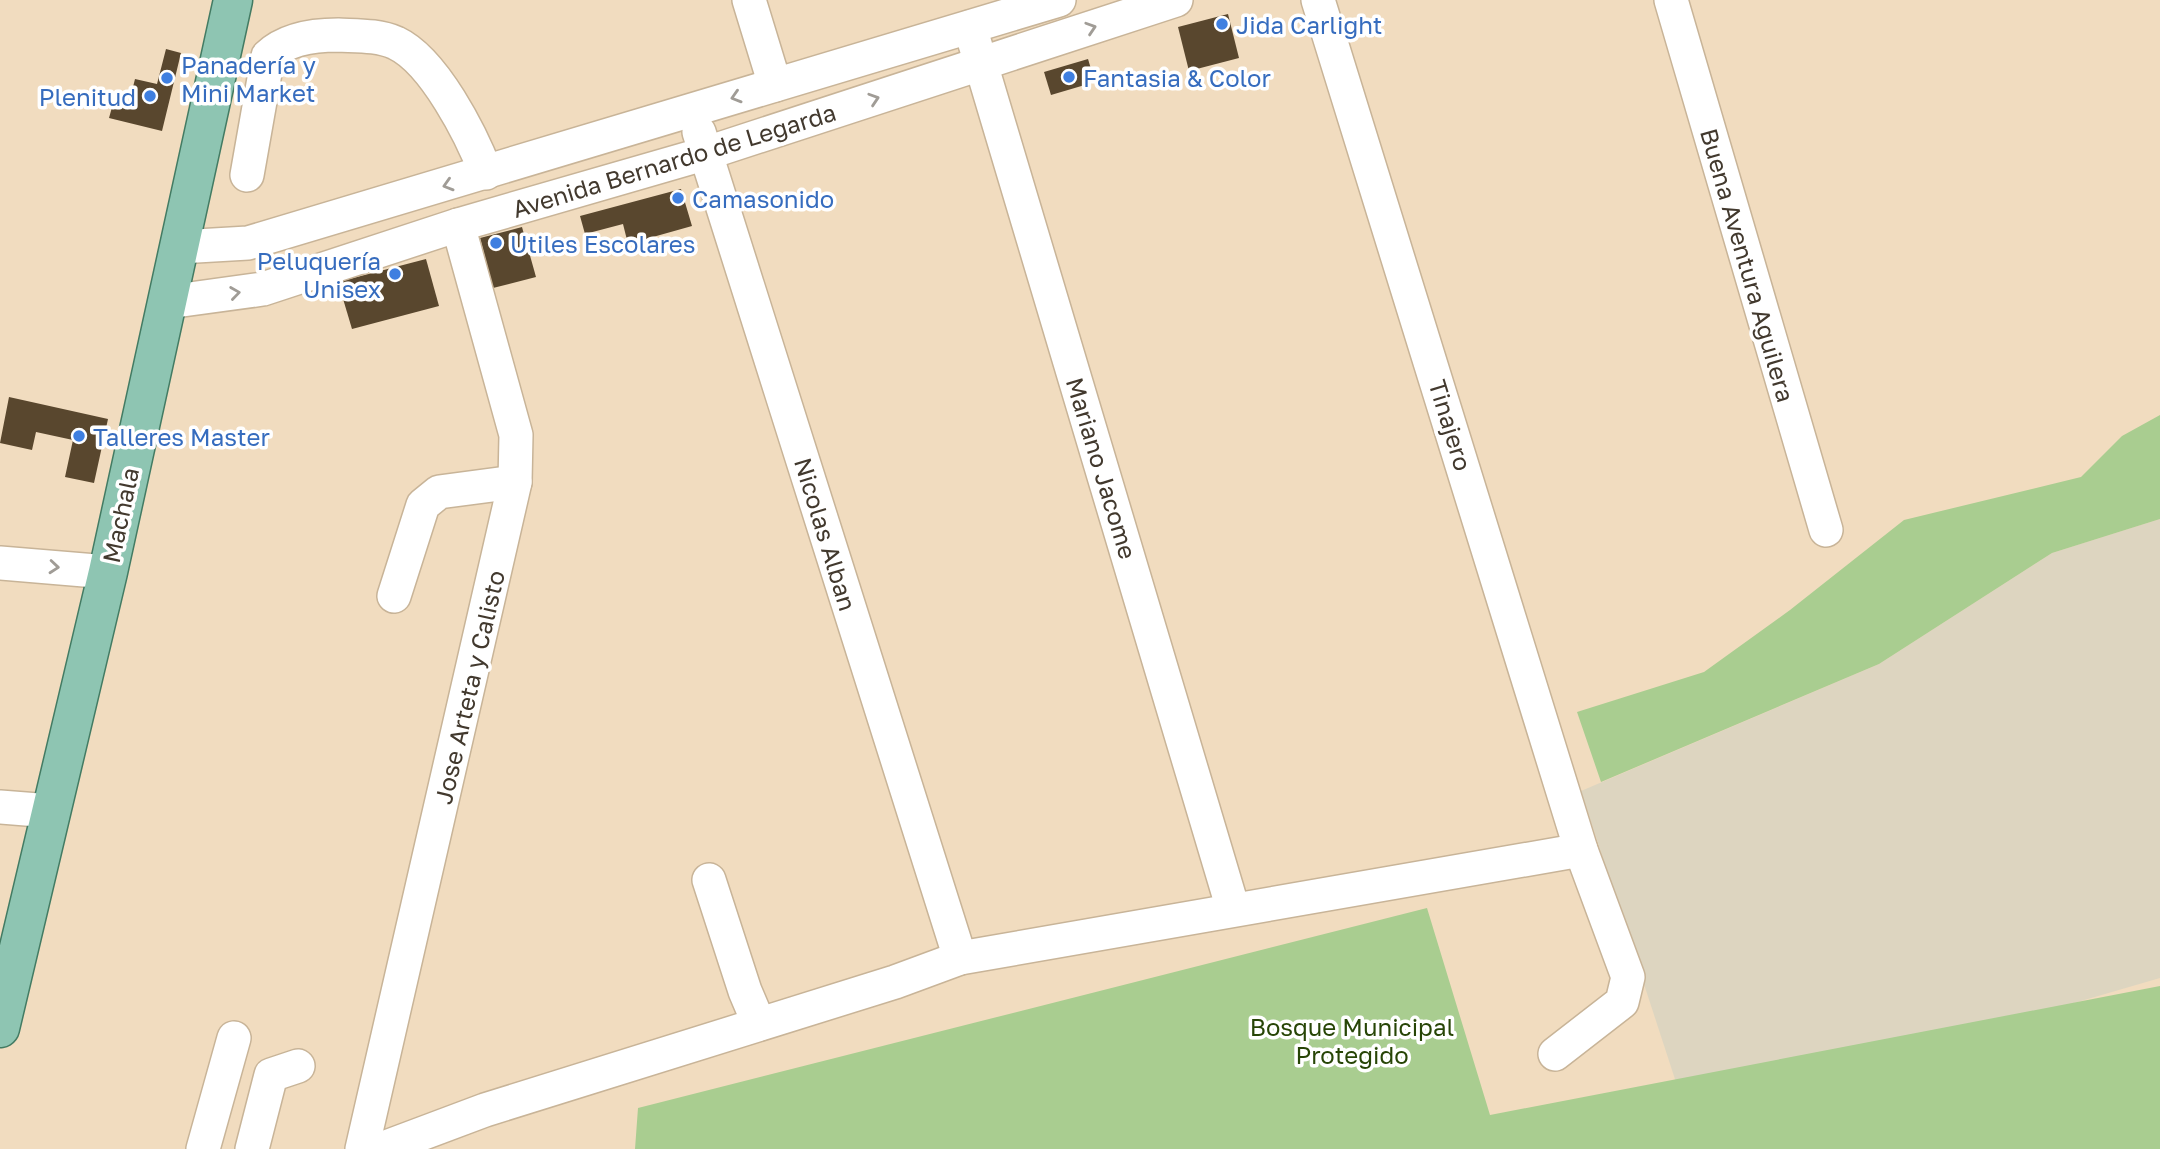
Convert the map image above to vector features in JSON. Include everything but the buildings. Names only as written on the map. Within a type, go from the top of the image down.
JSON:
[{"type":"main road","name":"Machala","points":[[0,1028],[108,572],[233,0]]},
{"type":"street","points":[[749,0],[775,85]]},
{"type":"street","name":"Avenida Bernardo de Legarda","points":[[179,247],[248,243],[1059,0]]},
{"type":"street","name":"Avenida Bernardo de Legarda","points":[[167,302],[263,289],[458,225],[707,153],[1176,0]]},
{"type":"street","name":"Tinajero","points":[[1318,0],[1581,850],[1628,977],[1622,1002],[1555,1054]]},
{"type":"street","name":"Buena Aventura Aguilera","points":[[1671,0],[1826,530]]},
{"type":"street","name":"Mariano Jacome","points":[[970,27],[1233,909]]},
{"type":"street","points":[[247,175],[268,56],[279,46],[296,40],[330,35],[375,37],[395,42],[416,54],[478,152],[486,173]]},
{"type":"street","name":"Nicolas Alban","points":[[691,110],[707,153],[960,958]]},
{"type":"street","name":"Jose Arteta y Calisto","points":[[362,1149],[515,482],[516,435],[458,225]]},
{"type":"street","points":[[394,596],[423,505],[430,497],[439,492],[515,482]]},
{"type":"street","points":[[0,562],[108,572]]},
{"type":"street","points":[[0,807],[51,811]]},
{"type":"street","points":[[381,1149],[485,1110],[895,982],[960,958],[1581,850]]},
{"type":"street","points":[[709,880],[745,991],[759,1024]]},
{"type":"street","points":[[204,1149],[234,1038]]},
{"type":"street","points":[[252,1149],[271,1075],[298,1066]]},
{"type":"shaded area","points":[[2160,519],[2160,978],[1687,1116],[1581,791],[1879,664],[2052,553]]},
{"type":"green space","points":[[2160,415],[2160,519],[2052,553],[1879,664],[1601,782],[1577,712],[1704,672],[1790,610],[1904,520],[2081,477],[2122,436]]},
{"type":"green space","name":"Bosque Municipal Protegido","points":[[1427,908],[1490,1115],[2160,986],[2160,1149],[635,1149],[638,1108]]},
{"type":"place","name":"Jida Carlight","points":[[1222,24]]},
{"type":"place","name":"Fantasia & Color","points":[[1069,77]]},
{"type":"place","name":"Panadería y Mini Market","points":[[167,78]]},
{"type":"place","name":"Plenitud","points":[[150,96]]},
{"type":"place","name":"Camasonido","points":[[678,198]]},
{"type":"place","name":"Utiles Escolares","points":[[496,243]]},
{"type":"place","name":"Peluquería Unisex","points":[[395,274]]},
{"type":"place","name":"Talleres Master","points":[[79,436]]}]
